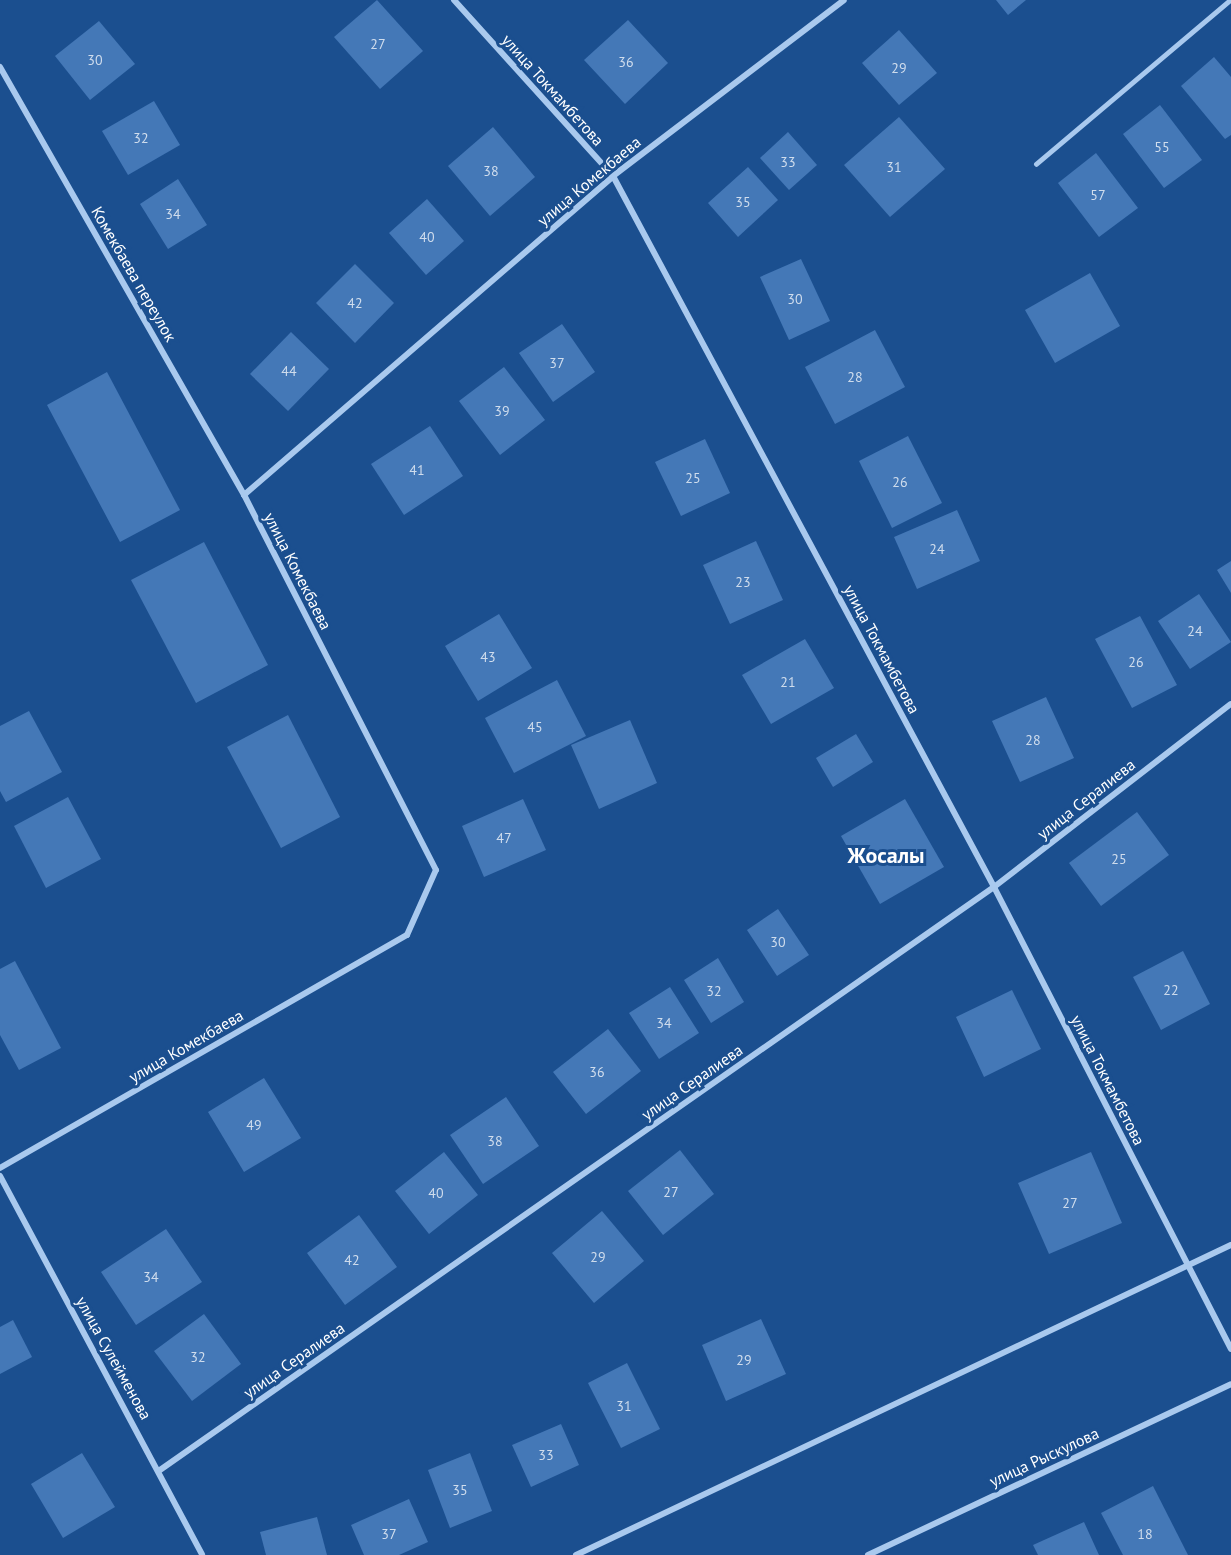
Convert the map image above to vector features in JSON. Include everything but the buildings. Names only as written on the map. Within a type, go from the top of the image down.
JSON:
[{"type":"street","name":"улица Токмамбетова","points":[[454,0],[613,176],[994,887],[1231,1349]]},
{"type":"street","name":"улица Комекбаева","points":[[0,1168],[407,935],[436,870],[244,495],[613,176],[844,0]]},
{"type":"street","name":"Комекбаева переулок","points":[[0,67],[244,495]]},
{"type":"street","name":"улица Сералиева","points":[[160,1470],[994,887],[1231,704]]},
{"type":"street","name":"улица Сулейменова","points":[[0,1176],[160,1470],[202,1555]]},
{"type":"street","points":[[576,1555],[1231,1245]]},
{"type":"street","name":"улица Рыскулова","points":[[868,1555],[1231,1384]]},
{"type":"lane","points":[[1036,164],[1230,0]]},
{"type":"district","name":"Жосалы","points":[[886,856]]}]
